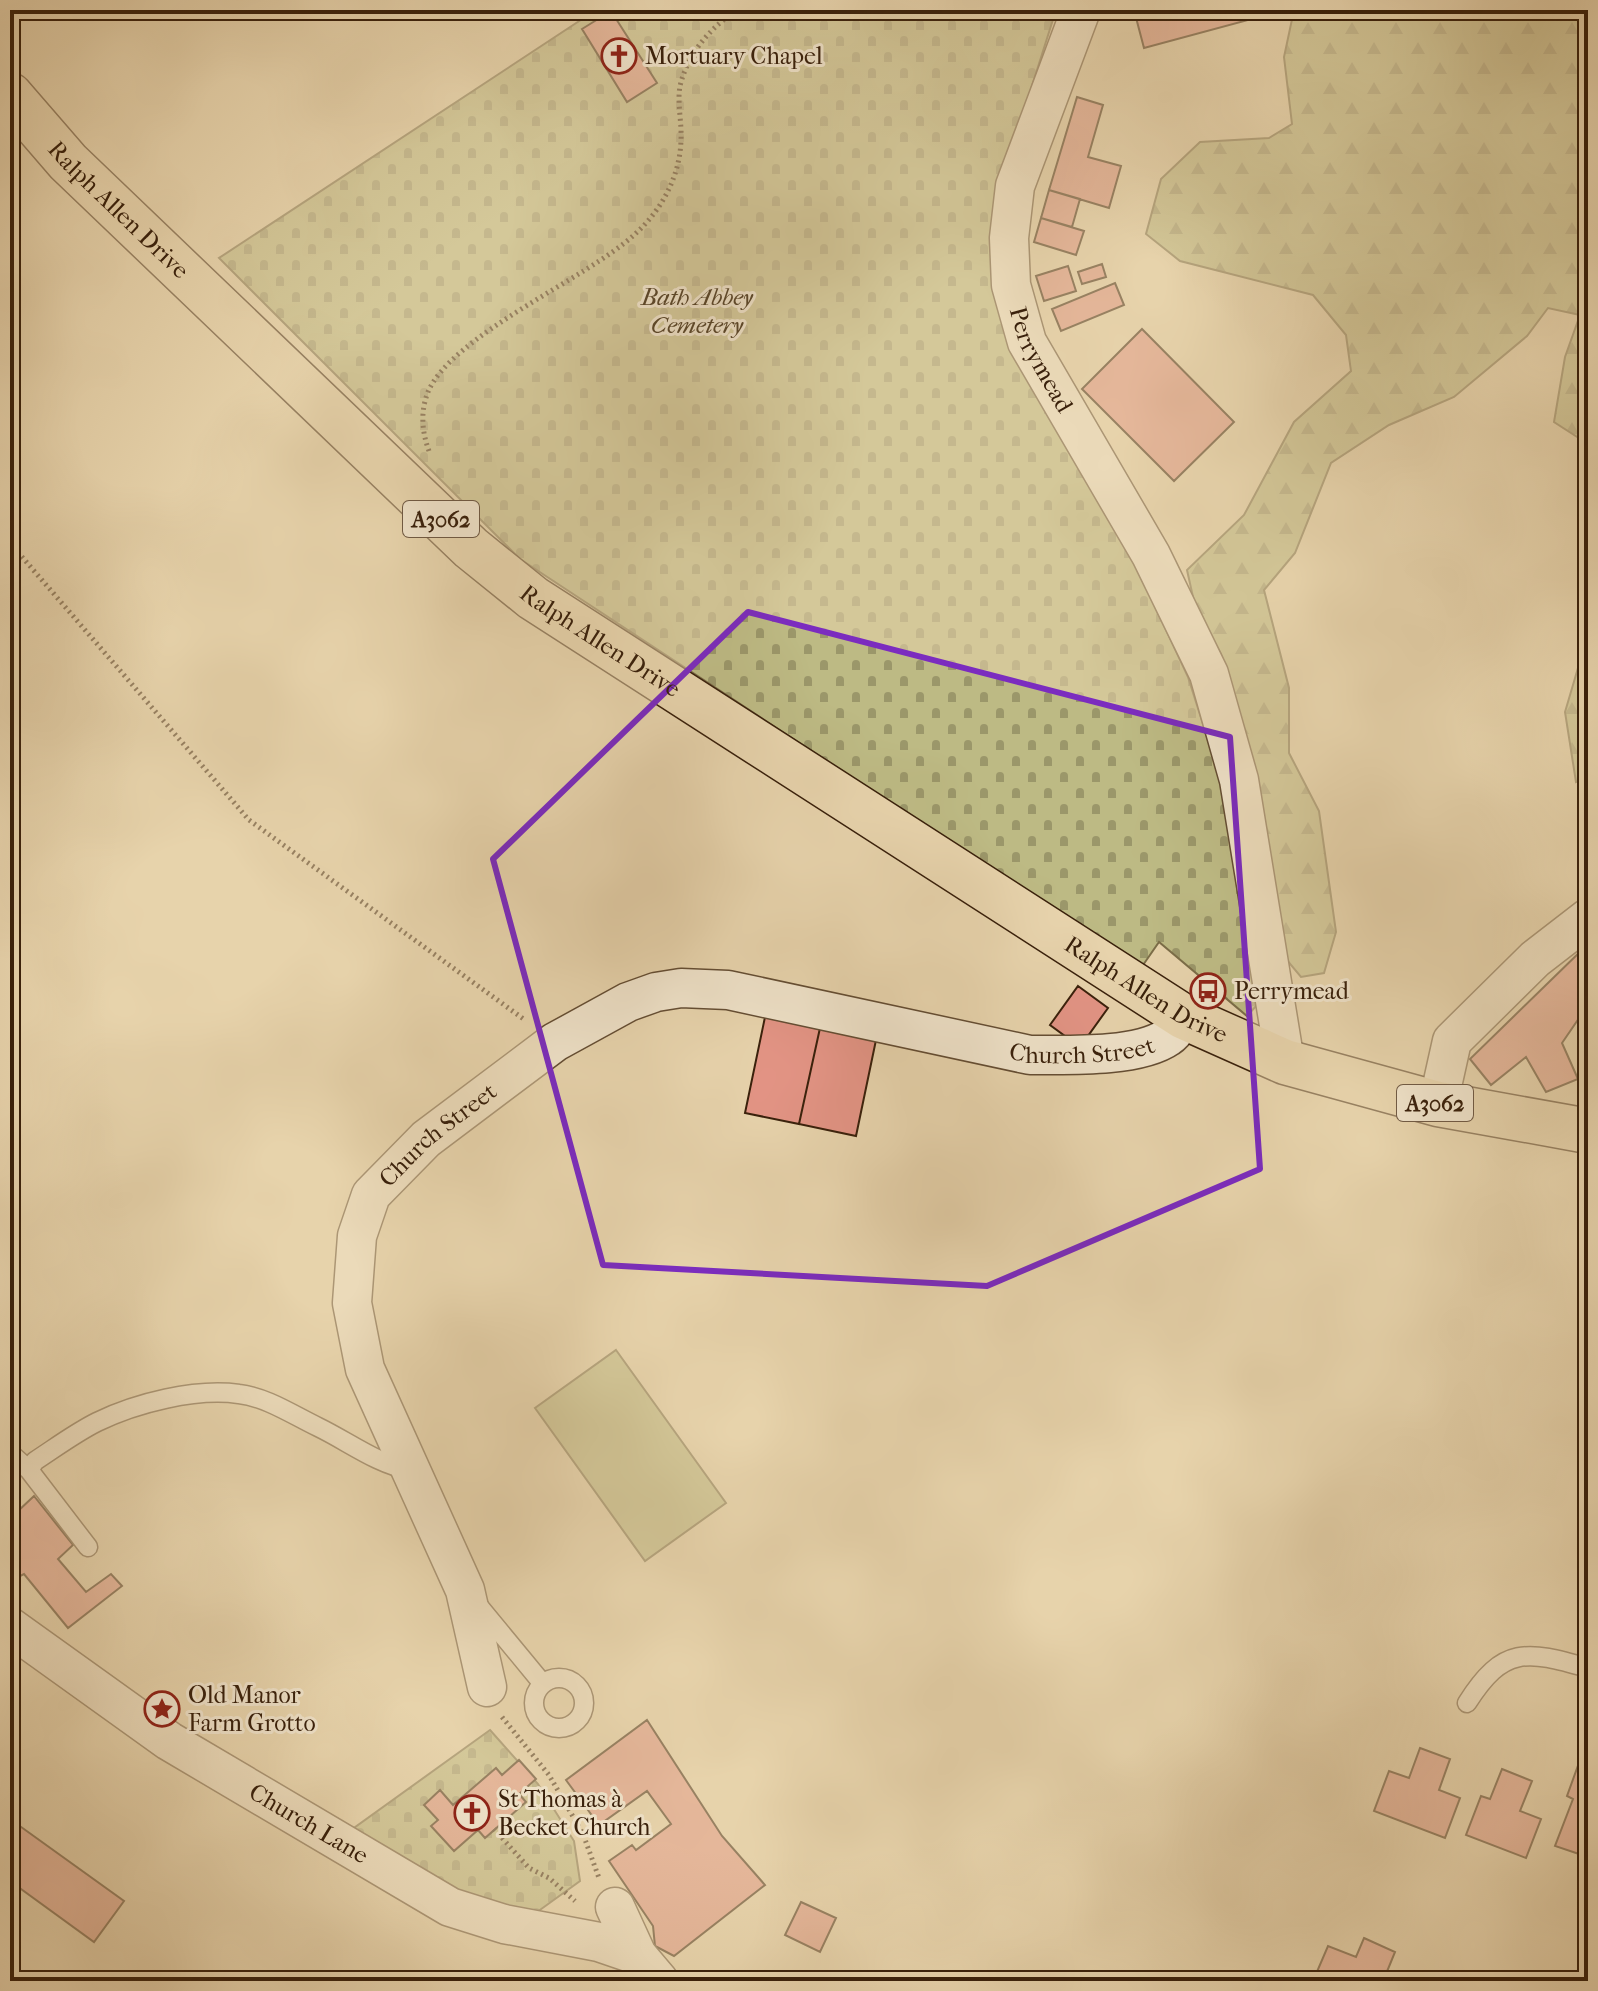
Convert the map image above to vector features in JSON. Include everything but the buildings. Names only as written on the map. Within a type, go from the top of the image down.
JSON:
[{"type":"main road","name":"Ralph Allen Drive","points":[[10,95],[68,162],[471,548],[533,598],[1184,1017],[1285,1062]]},
{"type":"main road","name":"A3062","points":[[1285,1062],[1438,1104],[1588,1131]]},
{"type":"street","name":"Perrymead","points":[[1081,10],[1015,186],[1009,238],[1011,285],[1027,342],[1151,555],[1209,674],[1239,780],[1285,1062]]},
{"type":"street","points":[[1438,1104],[1452,1041],[1535,959],[1588,918]]},
{"type":"street","name":"Church Street","points":[[487,1687],[465,1590],[365,1369],[352,1303],[357,1236],[371,1195],[426,1139],[555,1042],[628,1002],[656,992],[681,988],[728,990],[1030,1055],[1080,1055],[1138,1047],[1166,1039],[1184,1017]]},
{"type":"street","name":"Church Lane","points":[[10,1627],[169,1741],[450,1907],[504,1924],[599,1942],[634,1943]]},
{"type":"lane","points":[[29,1470],[35,1461],[97,1422],[154,1403],[202,1394],[239,1394],[264,1401],[318,1427],[387,1466],[410,1470]]},
{"type":"lane","points":[[10,1453],[29,1470],[88,1547]]},
{"type":"lane","points":[[465,1590],[543,1684]]},
{"type":"lane","points":[[1467,1703],[1486,1673],[1501,1661],[1521,1656],[1588,1668]]},
{"type":"path","points":[[433,464],[421,430],[428,392],[447,366],[485,334],[633,236],[668,196],[681,144],[680,87],[692,56],[713,26],[737,10]]},
{"type":"path","points":[[10,543],[249,820],[555,1042]]},
{"type":"path","points":[[487,1687],[493,1704],[549,1775],[583,1834],[595,1871],[634,1943]]},
{"type":"path","points":[[494,1829],[529,1868],[567,1891],[590,1919],[634,1943]]},
{"type":"highlighted area","points":[[748,612],[1230,737],[1260,1169],[987,1286],[603,1265],[493,859]]},
{"type":"green space","name":"Bath Abbey Cemetery","points":[[596,10],[1056,10],[1001,184],[994,260],[1188,677],[1222,784],[1258,1004],[1247,1016],[1159,942],[1141,968],[520,559],[219,258]]},
{"type":"green space","points":[[1294,10],[1588,10],[1588,444],[1554,422],[1565,357],[1580,315],[1548,308],[1527,336],[1454,397],[1389,425],[1331,463],[1295,553],[1264,590],[1289,688],[1289,753],[1319,811],[1336,932],[1324,973],[1301,977],[1286,959],[1236,710],[1221,654],[1195,606],[1187,570],[1244,515],[1294,422],[1351,371],[1346,335],[1313,295],[1180,261],[1146,234],[1161,179],[1200,142],[1269,138],[1292,124],[1284,57]]},
{"type":"green space","points":[[1588,634],[1588,777],[1576,782],[1565,712]]},
{"type":"green space","points":[[616,1350],[726,1503],[645,1561],[535,1408]]},
{"type":"green space","points":[[490,1730],[538,1784],[574,1841],[580,1881],[526,1920],[464,1898],[347,1833]]},
{"type":"place","name":"Mortuary Chapel","points":[[619,56]]},
{"type":"place","name":"Perrymead","points":[[1208,991]]},
{"type":"place","name":"Old Manor Farm Grotto","points":[[162,1709]]},
{"type":"place","name":"St Thomas à Becket Church","points":[[472,1813]]}]
